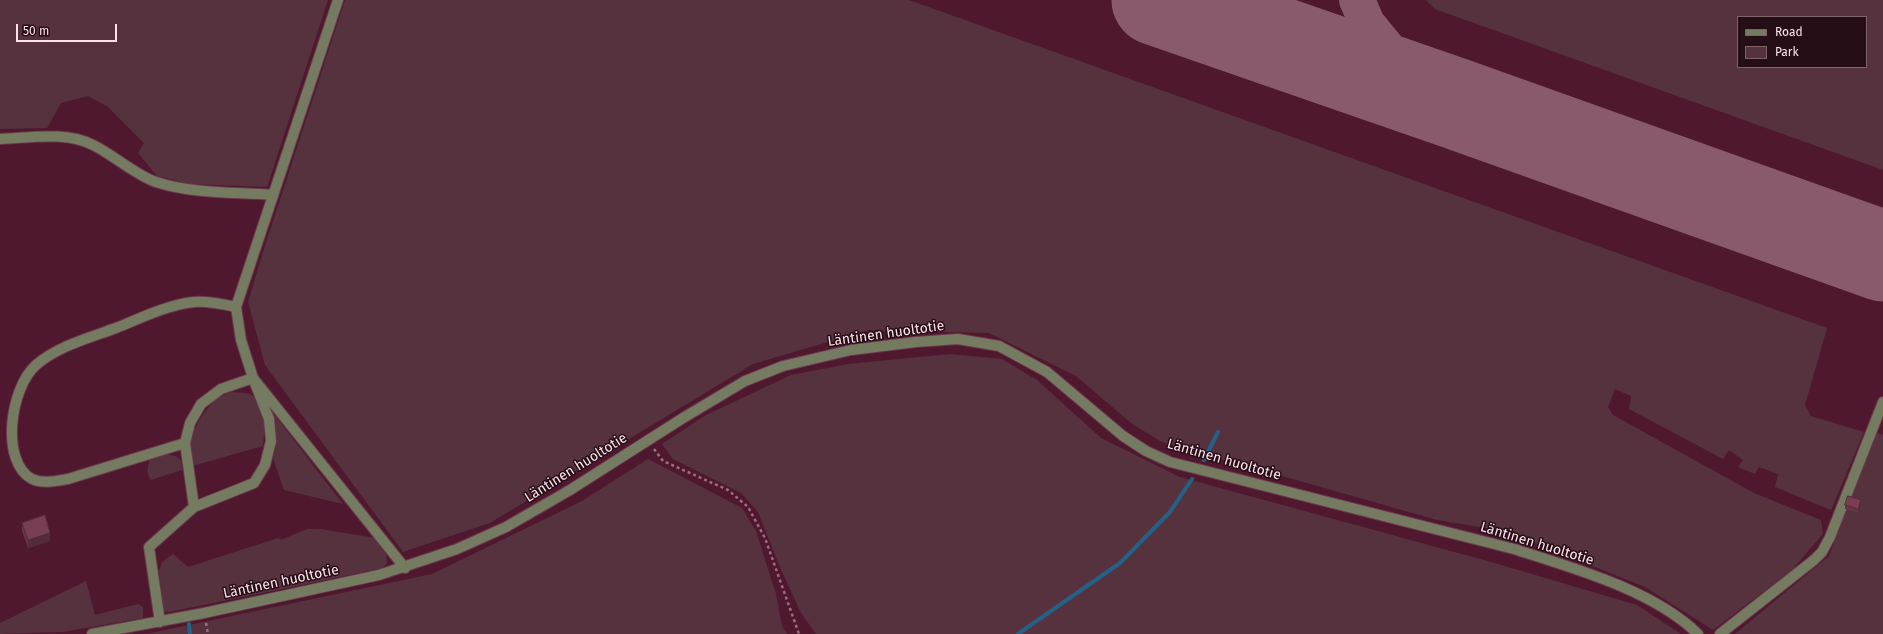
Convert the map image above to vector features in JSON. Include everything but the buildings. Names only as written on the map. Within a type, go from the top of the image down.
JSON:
[{"type":"lane","points":[[160,622],[149,547],[194,507],[254,483],[265,465],[271,441],[270,419],[253,378],[241,340],[236,307],[338,0]]},
{"type":"lane","points":[[0,139],[52,137],[75,139],[92,144],[153,182],[177,188],[273,195]]},
{"type":"lane","points":[[185,443],[68,479],[48,482],[33,480],[22,474],[13,464],[9,452],[8,438],[16,398],[25,380],[36,366],[59,350],[162,310],[193,302],[212,302],[236,307]]},
{"type":"lane","name":"Läntinen huoltotie","points":[[92,634],[160,622],[379,575],[405,568],[457,549],[506,527],[570,490],[746,381],[783,366],[851,350],[916,342],[958,339],[999,346],[1047,372],[1123,436],[1146,451],[1170,462],[1514,549],[1564,565],[1639,595],[1670,611],[1698,634]]},
{"type":"lane","points":[[194,507],[185,443],[190,423],[201,404],[221,389],[253,378]]},
{"type":"lane","points":[[253,378],[405,568]]},
{"type":"lane","points":[[1720,634],[1803,570],[1822,552],[1830,538],[1883,402]]},
{"type":"path","points":[[647,441],[663,461],[728,490],[748,507],[765,538],[799,634]]},
{"type":"green space","points":[[0,0],[328,0],[267,187],[190,184],[157,176],[138,153],[144,143],[108,107],[88,96],[61,103],[47,128],[0,129]]},
{"type":"green space","points":[[345,0],[909,0],[1827,328],[1805,405],[1811,416],[1864,432],[1831,510],[1775,487],[1778,474],[1759,467],[1755,474],[1738,467],[1743,460],[1729,450],[1723,459],[1629,409],[1631,396],[1615,389],[1608,407],[1613,415],[1754,493],[1821,520],[1823,534],[1792,570],[1713,630],[1645,587],[1505,531],[1437,520],[1233,462],[1190,452],[1160,441],[1131,423],[1076,376],[989,333],[869,330],[753,364],[490,523],[403,552],[265,365],[248,302]]},
{"type":"green space","points":[[1426,0],[1883,0],[1883,170],[1435,9]]},
{"type":"green space","points":[[950,354],[1002,359],[1037,380],[1101,438],[1180,477],[1491,562],[1637,605],[1681,634],[816,634],[801,613],[779,565],[758,512],[741,493],[673,459],[662,444],[706,415],[791,375],[848,364]]},
{"type":"green space","points":[[231,392],[246,393],[256,398],[264,417],[263,446],[192,466],[190,446],[194,430],[204,413],[215,399]]},
{"type":"green space","points":[[273,413],[343,504],[284,490],[273,458],[276,441]]},
{"type":"green space","points":[[1875,432],[1882,435],[1883,433],[1883,634],[1735,634],[1829,556]]},
{"type":"green space","points":[[167,454],[178,457],[181,461],[182,470],[151,480],[148,475],[148,465],[150,460]]},
{"type":"green space","points":[[648,459],[742,508],[756,531],[776,594],[782,626],[787,634],[146,634],[432,574],[582,501]]},
{"type":"green space","points":[[307,529],[320,529],[376,538],[386,554],[387,564],[380,569],[169,612],[163,611],[159,571],[162,562],[173,554],[188,567],[278,538],[281,540]]},
{"type":"green space","points":[[86,581],[95,615],[138,604],[143,607],[143,618],[63,632],[0,634],[0,623]]},
{"type":"waterway","points":[[1204,460],[1218,432]]},
{"type":"waterway","points":[[1018,634],[1120,563],[1170,512],[1192,479]]},
{"type":"waterway","points":[[189,624],[190,634]]},
{"type":"taxiway","points":[[1357,0],[1367,23],[1402,66],[1457,104]]},
{"type":"runway","points":[[1157,0],[1457,104],[1883,256]]}]
